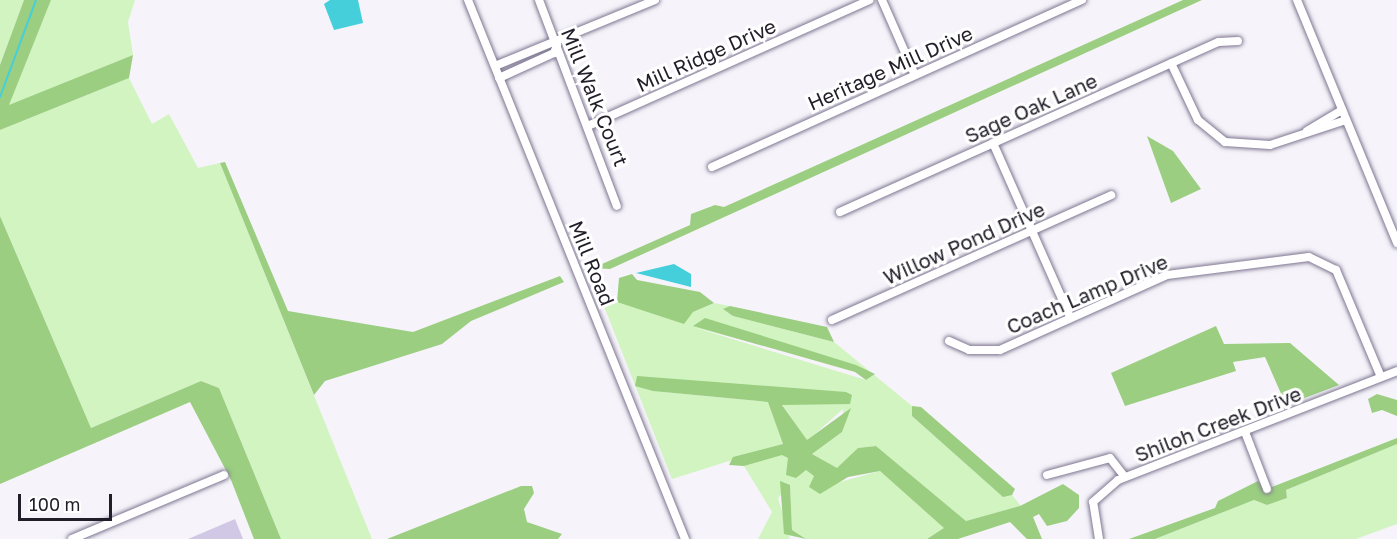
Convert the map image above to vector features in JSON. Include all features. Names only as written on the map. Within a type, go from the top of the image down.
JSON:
[{"type":"street","name":"Mill Road","points":[[468,0],[685,539]]},
{"type":"street","name":"Mill Walk Court","points":[[539,0],[590,125],[617,206]]},
{"type":"street","points":[[499,78],[554,53],[557,45],[655,0]]},
{"type":"street","name":"Mill Ridge Drive","points":[[590,125],[869,0]]},
{"type":"street","points":[[882,0],[915,75]]},
{"type":"street","name":"Heritage Mill Drive","points":[[712,167],[1082,0]]},
{"type":"street","points":[[1297,0],[1397,243]]},
{"type":"street","name":"Sage Oak Lane","points":[[840,212],[1219,42],[1238,41]]},
{"type":"street","points":[[495,66],[550,42],[557,45]]},
{"type":"street","points":[[1171,63],[1198,120],[1225,142],[1254,148],[1346,120]]},
{"type":"street","points":[[1307,131],[1342,110]]},
{"type":"street","points":[[993,143],[1070,317]]},
{"type":"street","name":"Willow Pond Drive","points":[[832,320],[1111,195]]},
{"type":"street","name":"Coach Lamp Drive","points":[[949,341],[969,350],[1000,350],[1070,317],[1180,272],[1310,257],[1336,270],[1381,377]]},
{"type":"street","name":"Shiloh Creek Drive","points":[[1099,539],[1093,502],[1105,487],[1125,477],[1397,371]]},
{"type":"street","points":[[1245,432],[1267,489]]},
{"type":"street","points":[[1047,474],[1110,458],[1125,477]]},
{"type":"street","points":[[72,539],[224,475]]},
{"type":"green space","points":[[0,0],[24,0],[0,65]]},
{"type":"green space","points":[[24,0],[51,0],[9,105],[133,55],[129,78],[0,130],[0,65]]},
{"type":"green space","points":[[51,0],[135,0],[128,22],[133,55],[8,106]]},
{"type":"green space","points":[[1183,0],[1202,0],[610,269],[593,268],[690,225],[691,214],[715,205],[724,207]]},
{"type":"green space","points":[[129,78],[152,124],[169,114],[198,168],[220,163],[372,539],[281,539],[219,388],[201,381],[91,428],[0,216],[0,130]]},
{"type":"green space","points":[[1147,136],[1173,151],[1201,189],[1171,203]]},
{"type":"green space","points":[[225,162],[288,311],[413,332],[560,276],[564,282],[471,321],[442,344],[325,381],[314,395],[220,163]]},
{"type":"green space","points":[[0,216],[91,428],[201,381],[219,388],[281,539],[254,539],[231,480],[190,402],[0,484]]},
{"type":"green space","points":[[632,274],[637,280],[700,292],[714,303],[693,312],[684,324],[617,302],[619,278]]},
{"type":"green space","points":[[598,291],[614,296],[617,302],[693,312],[714,303],[730,306],[724,309],[733,316],[834,342],[912,406],[912,416],[1002,496],[1012,495],[1021,506],[966,521],[876,446],[858,448],[838,469],[812,454],[842,432],[843,409],[807,441],[782,404],[850,404],[653,391],[769,402],[783,444],[672,479]],"holes":[[[693,327],[874,375],[866,380]]]},
{"type":"green space","points":[[730,306],[827,327],[834,342],[733,316],[723,309]]},
{"type":"green space","points":[[705,318],[856,365],[875,374],[866,380],[855,372],[693,326]]},
{"type":"green space","points":[[1216,326],[1224,344],[1290,343],[1339,385],[1286,405],[1265,357],[1233,362],[1236,371],[1125,406],[1111,373]]},
{"type":"green space","points":[[637,376],[846,392],[852,395],[850,404],[782,405],[807,440],[851,408],[842,432],[812,454],[837,468],[858,448],[876,446],[966,521],[1020,506],[1063,484],[1079,495],[1079,508],[1067,521],[1047,526],[1039,514],[1033,517],[1042,539],[1027,539],[1010,522],[958,539],[927,539],[944,528],[880,471],[848,477],[820,494],[809,487],[814,476],[806,470],[796,478],[786,475],[788,458],[782,455],[744,466],[729,465],[733,457],[783,444],[768,402],[653,391],[635,386]]},
{"type":"green space","points":[[1377,394],[1397,400],[1397,416],[1382,410],[1372,413],[1368,399]]},
{"type":"green space","points":[[912,406],[921,407],[1015,489],[1012,495],[1003,497],[912,416]]},
{"type":"green space","points":[[1397,438],[1397,444],[1286,490],[1287,498],[1267,505],[1254,500],[1155,539],[1129,539],[1215,508],[1218,501],[1258,481],[1264,490]]},
{"type":"green space","points":[[1397,444],[1397,524],[1356,539],[1155,539],[1254,500],[1267,505],[1287,498],[1286,490]]},
{"type":"green space","points":[[782,454],[829,485],[880,471],[945,528],[927,539],[806,539],[792,530],[790,485],[778,498],[790,539],[758,539],[772,512],[744,466]]},
{"type":"green space","points":[[780,481],[790,485],[792,530],[806,539],[784,534]]},
{"type":"green space","points":[[521,486],[532,486],[534,493],[524,509],[527,522],[562,534],[558,539],[387,539]]},
{"type":"water","points":[[330,0],[358,0],[363,23],[334,30],[324,4]]},
{"type":"water","points":[[674,264],[691,274],[691,287],[636,273]]},
{"type":"building","points":[[235,519],[243,539],[188,539]]},
{"type":"waterway","points":[[0,97],[36,0]]}]
